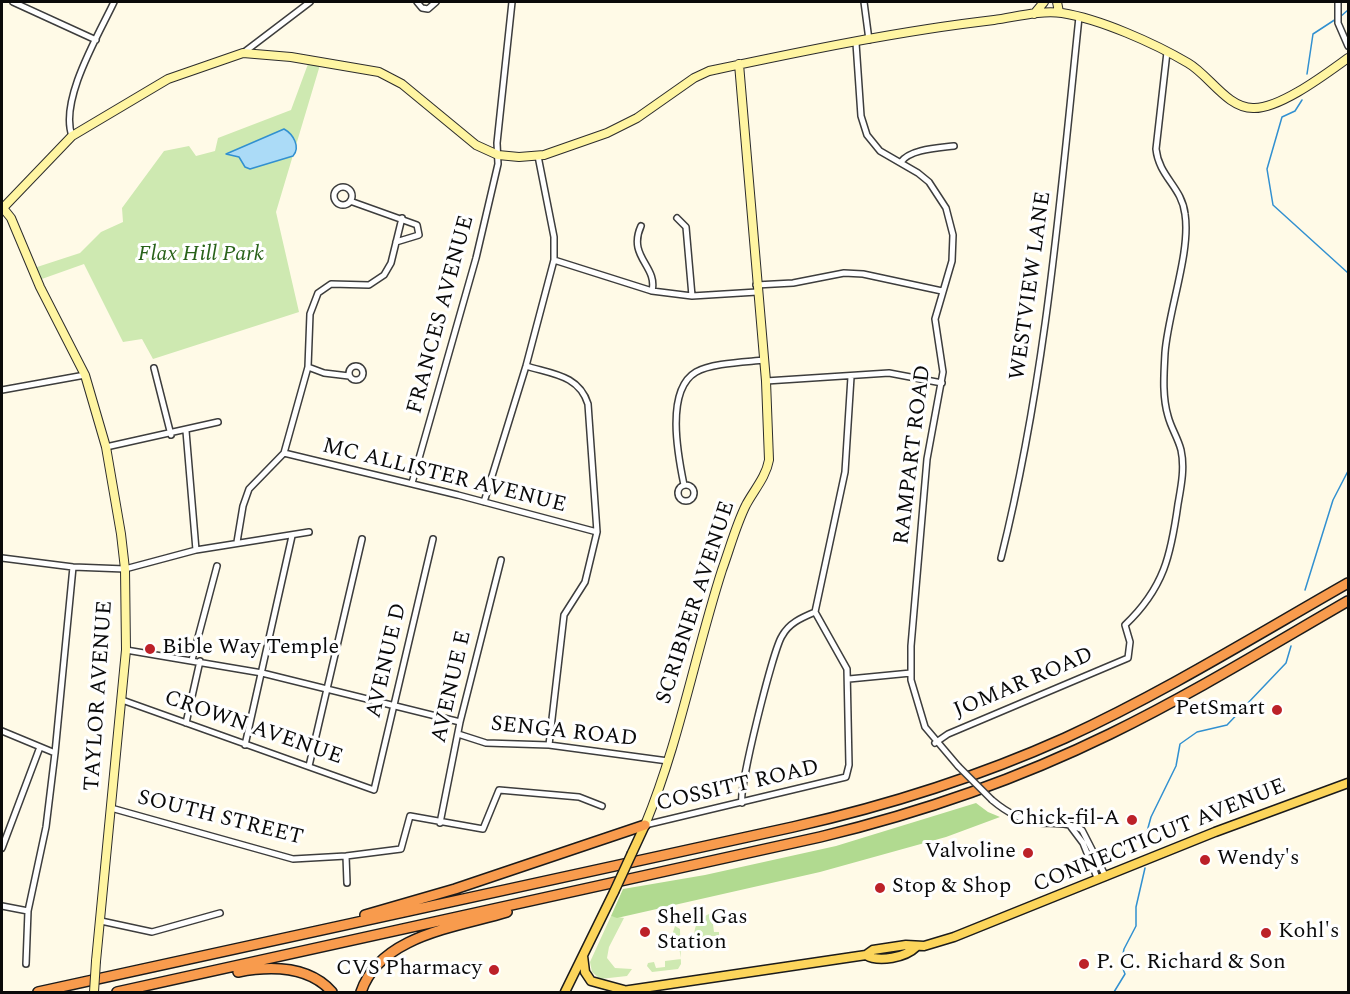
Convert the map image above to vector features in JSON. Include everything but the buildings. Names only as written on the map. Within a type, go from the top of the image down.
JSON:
[{"type":"highway","points":[[38,993],[793,827],[942,786],[1045,746],[1123,710],[1348,583]]},
{"type":"highway","points":[[120,992],[841,832],[987,786],[1070,753],[1139,720],[1348,601]]},
{"type":"highway","points":[[251,946],[455,889],[645,825]]},
{"type":"highway","points":[[361,993],[376,965],[410,943],[436,932],[578,890]]},
{"type":"highway","points":[[120,992],[251,969],[276,969],[307,974],[333,993]]},
{"type":"main road","name":"CONNECTICUT AVENUE","points":[[616,993],[866,955],[877,959],[905,954],[916,947],[984,926],[1215,832],[1348,783]]},
{"type":"main road","name":"SCRIBNER AVENUE","points":[[565,993],[645,825]]},
{"type":"main road","points":[[583,952],[585,972],[591,981],[627,991]]},
{"type":"street","points":[[16,2],[96,40]]},
{"type":"street","points":[[72,136],[69,127],[70,108],[96,40],[114,2]]},
{"type":"street","points":[[2,209],[72,136],[168,79],[243,53],[310,2]]},
{"type":"street","points":[[417,2],[422,8],[428,9],[436,2]]},
{"type":"street","name":"FRANCES AVENUE","points":[[412,483],[476,258],[498,164],[512,2]]},
{"type":"street","points":[[864,2],[869,40]]},
{"type":"street","points":[[1034,14],[1044,2]]},
{"type":"street","points":[[1057,2],[1059,12]]},
{"type":"street","points":[[1338,2],[1338,18],[1348,46]]},
{"type":"street","points":[[243,53],[291,57],[379,72],[402,84],[476,145],[498,155],[538,156],[623,126],[659,105],[701,74],[740,64],[869,40],[1034,14],[1059,12],[1078,17],[1167,52],[1202,73],[1231,99],[1253,108],[1266,106],[1295,93],[1348,58]]},
{"type":"street","name":"WESTVIEW LANE","points":[[1000,558],[1014,507],[1048,319],[1068,143],[1078,17]]},
{"type":"street","name":"RAMPART ROAD","points":[[856,43],[864,128],[880,151],[901,162],[928,182],[942,200],[949,217],[953,252],[934,324],[943,365],[942,383],[927,459],[911,674],[917,708],[935,743],[992,800],[1025,819],[1077,827],[1087,836],[1102,878]]},
{"type":"street","name":"JOMAR ROAD","points":[[935,743],[948,734],[1128,658],[1130,642],[1125,626],[1141,610],[1164,574],[1172,546],[1182,484],[1181,449],[1168,415],[1164,390],[1165,350],[1186,232],[1182,199],[1158,165],[1156,149],[1163,62],[1167,52]]},
{"type":"street","name":"SCRIBNER AVENUE","points":[[645,825],[668,761],[690,676],[723,569],[742,513],[768,466],[771,442],[740,64]]},
{"type":"street","points":[[901,162],[915,153],[954,146]]},
{"type":"street","points":[[484,502],[526,366],[554,260],[554,237],[538,156]]},
{"type":"street","points":[[350,201],[417,225],[419,235],[411,240],[396,242]]},
{"type":"street","name":"TAYLOR AVENUE","points":[[2,209],[11,218],[40,287],[85,375],[106,447],[117,505],[124,569],[126,650],[94,993]]},
{"type":"street","points":[[237,543],[243,506],[249,489],[284,453],[308,367],[310,314],[318,293],[331,284],[369,285],[384,275],[391,263],[402,218]]},
{"type":"street","points":[[677,218],[686,227],[692,296]]},
{"type":"street","points":[[641,226],[636,237],[637,252],[651,276],[652,291]]},
{"type":"street","points":[[554,260],[652,291],[692,296],[794,283],[844,273],[863,273],[942,291]]},
{"type":"street","points":[[684,485],[679,458],[677,411],[680,392],[687,379],[705,368],[764,360]]},
{"type":"street","points":[[526,366],[565,378],[577,384],[584,392],[588,404],[597,532],[585,582],[564,615],[549,745]]},
{"type":"street","points":[[308,367],[324,373],[350,376]]},
{"type":"street","points":[[154,368],[171,435]]},
{"type":"street","points":[[766,381],[889,373],[942,383]]},
{"type":"street","points":[[2,390],[85,375]]},
{"type":"street","points":[[742,803],[743,776],[780,639],[796,620],[815,612],[845,472],[851,377]]},
{"type":"street","points":[[106,447],[171,435],[218,422]]},
{"type":"street","points":[[186,431],[196,550]]},
{"type":"street","name":"MC ALLISTER AVENUE","points":[[284,453],[412,483],[597,532]]},
{"type":"street","points":[[2,558],[73,567],[124,569],[196,550],[309,532]]},
{"type":"street","points":[[245,745],[292,536]]},
{"type":"street","points":[[309,766],[362,539]]},
{"type":"street","name":"AVENUE D","points":[[374,789],[434,539]]},
{"type":"street","name":"AVENUE E","points":[[440,823],[460,722],[501,560]]},
{"type":"street","points":[[192,660],[217,566]]},
{"type":"street","points":[[26,964],[28,911],[46,827],[73,567]]},
{"type":"street","name":"COSSITT ROAD","points":[[645,825],[846,777],[849,765],[849,679],[839,653],[815,612]]},
{"type":"street","points":[[126,650],[262,673],[460,722]]},
{"type":"street","points":[[186,723],[200,661]]},
{"type":"street","points":[[849,679],[911,674]]},
{"type":"street","name":"CROWN AVENUE","points":[[122,700],[374,789]]},
{"type":"street","points":[[2,731],[55,753]]},
{"type":"street","name":"SENGA ROAD","points":[[458,734],[486,743],[549,745],[668,761]]},
{"type":"street","points":[[2,848],[40,747]]},
{"type":"street","points":[[440,823],[483,829],[499,790],[579,797],[602,806]]},
{"type":"street","name":"SOUTH STREET","points":[[111,808],[293,859],[346,856],[401,849],[410,816],[440,823]]},
{"type":"street","points":[[346,856],[346,884]]},
{"type":"street","points":[[2,906],[28,911]]},
{"type":"street","points":[[101,921],[152,932],[220,913]]},
{"type":"green space","name":"Flax Hill Park","points":[[308,64],[320,65],[276,212],[299,312],[153,359],[142,339],[123,342],[84,264],[39,280],[34,268],[80,253],[101,232],[123,222],[122,208],[164,151],[189,146],[196,156],[215,151],[218,138],[291,110]]},
{"type":"green space","points":[[976,803],[1000,817],[946,837],[820,872],[617,918],[611,916],[623,889],[705,875],[836,846]]},
{"type":"green space","points":[[715,912],[717,916],[712,917],[714,932],[719,932],[719,936],[705,936],[695,941],[694,935],[698,922]]},
{"type":"green space","points":[[611,916],[624,918],[609,947],[607,958],[615,968],[632,969],[627,976],[600,979],[592,972],[590,962]]},
{"type":"green space","points":[[675,926],[680,929],[681,958],[677,935],[672,935]]},
{"type":"green space","points":[[681,959],[678,969],[652,972],[647,966],[648,963],[654,962],[656,968],[665,967],[665,961]]},
{"type":"water","points":[[284,129],[295,141],[296,149],[293,156],[250,169],[245,167],[239,157],[226,154]]},
{"type":"waterway","points":[[1340,17],[1348,10]]},
{"type":"waterway","points":[[1307,74],[1313,34],[1336,19]]},
{"type":"waterway","points":[[1302,100],[1295,111],[1282,117],[1267,169],[1273,205],[1348,273]]},
{"type":"waterway","points":[[1305,590],[1333,500],[1348,471]]},
{"type":"waterway","points":[[1143,846],[1151,817],[1176,766],[1180,744],[1197,732],[1227,725],[1286,663],[1291,646]]},
{"type":"waterway","points":[[1114,992],[1125,974],[1121,964],[1124,949],[1136,926],[1136,907],[1145,868]]},
{"type":"place","name":"Bible Way Temple","points":[[150,649]]},
{"type":"place","name":"PetSmart","points":[[1277,710]]},
{"type":"place","name":"Chick-fil-A","points":[[1132,820]]},
{"type":"place","name":"Valvoline","points":[[1028,853]]},
{"type":"place","name":"Wendy's","points":[[1205,860]]},
{"type":"place","name":"Stop & Shop","points":[[880,888]]},
{"type":"place","name":"Shell Gas Station","points":[[645,932]]},
{"type":"place","name":"Kohl's","points":[[1266,933]]},
{"type":"place","name":"P. C. Richard & Son","points":[[1084,964]]},
{"type":"place","name":"CVS Pharmacy","points":[[494,970]]}]
